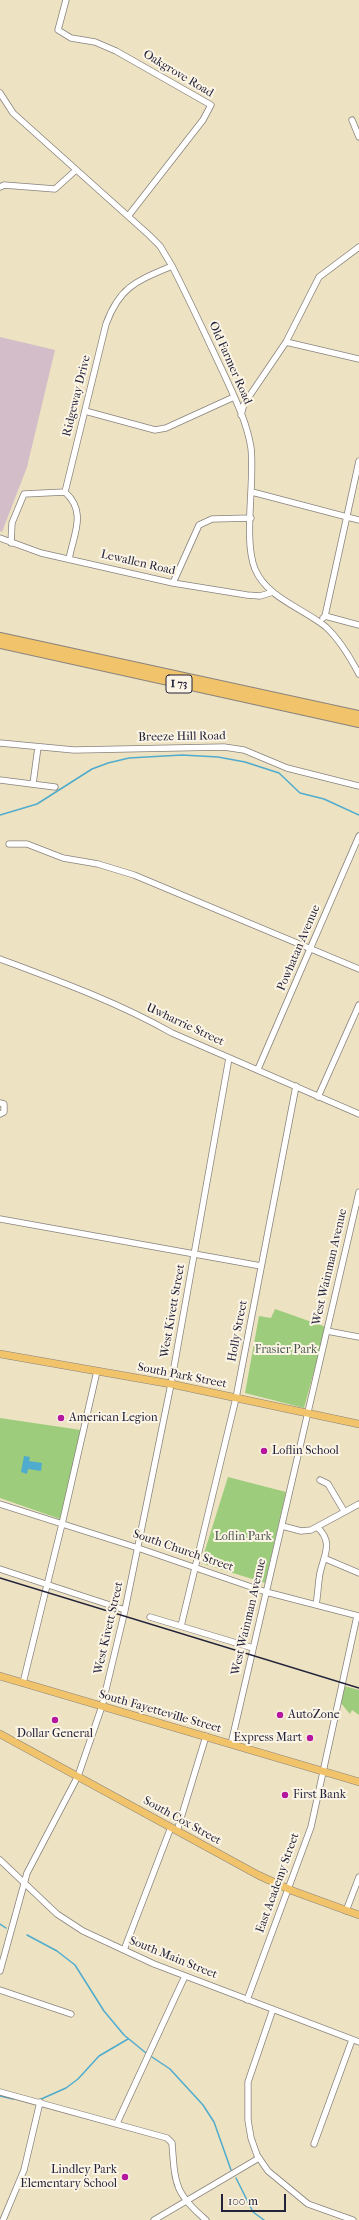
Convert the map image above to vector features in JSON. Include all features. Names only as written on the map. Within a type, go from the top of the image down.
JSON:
[{"type":"highway","name":"I 73","points":[[0,636],[359,715]]},
{"type":"highway","name":"I 73","points":[[0,644],[359,723]]},
{"type":"main road","name":"South Park Street","points":[[0,1354],[171,1384],[308,1415],[359,1424]]},
{"type":"main road","name":"South Fayetteville Street","points":[[0,1676],[359,1782]]},
{"type":"main road","name":"South Cox Street","points":[[0,1734],[258,1875],[288,1889],[359,1915]]},
{"type":"street","name":"Oakgrove Road","points":[[66,0],[58,30],[71,38],[95,42],[116,51],[211,105],[203,120],[129,215]]},
{"type":"street","name":"Old Farmer Road","points":[[0,93],[13,113],[76,170],[129,215],[160,246],[172,266],[234,397],[241,415],[251,449],[251,553],[255,568],[262,582],[273,592],[317,621],[338,641],[359,674]]},
{"type":"street","points":[[352,120],[359,137]]},
{"type":"street","points":[[0,187],[4,185],[55,189],[76,170]]},
{"type":"street","points":[[241,415],[244,404],[286,342],[319,277],[359,247]]},
{"type":"street","name":"Ridgeway Drive","points":[[65,492],[112,306],[120,295],[131,286],[172,266]]},
{"type":"street","points":[[286,342],[359,358]]},
{"type":"street","points":[[85,411],[155,430],[166,428],[234,397]]},
{"type":"street","points":[[317,621],[325,616],[359,462]]},
{"type":"street","points":[[11,543],[12,523],[24,494],[65,492],[75,504],[79,514],[69,559]]},
{"type":"street","points":[[252,492],[359,520]]},
{"type":"street","points":[[173,583],[199,526],[212,519],[251,518]]},
{"type":"street","name":"Lewallen Road","points":[[0,538],[11,543],[69,559],[173,583],[247,596],[260,596],[273,592]]},
{"type":"street","points":[[325,616],[359,625]]},
{"type":"street","name":"Breeze Hill Road","points":[[0,743],[38,748],[90,750],[196,746],[224,747],[244,750],[288,768],[359,786]]},
{"type":"street","points":[[33,784],[38,748]]},
{"type":"street","points":[[0,780],[55,787]]},
{"type":"street","name":"Powhatan Avenue","points":[[258,1070],[359,836]]},
{"type":"street","points":[[9,844],[32,845],[63,858],[98,864],[134,876],[359,969]]},
{"type":"street","name":"Uwharrie Street","points":[[0,959],[87,992],[229,1058],[359,1114]]},
{"type":"street","points":[[318,1097],[359,1005]]},
{"type":"street","name":"West Kivett Street","points":[[0,1971],[27,1873],[78,1776],[102,1706],[125,1610],[171,1384],[229,1058]]},
{"type":"street","name":"Holly Street","points":[[181,1626],[236,1398],[296,1086]]},
{"type":"street","points":[[0,1103],[4,1104],[4,1112],[0,1114]]},
{"type":"street","name":"West Wainman Avenue","points":[[231,1744],[359,1192]]},
{"type":"street","points":[[0,1219],[261,1266]]},
{"type":"street","points":[[327,1331],[359,1337]]},
{"type":"street","points":[[23,1683],[62,1524],[97,1371]]},
{"type":"street","points":[[320,1480],[328,1484],[344,1511]]},
{"type":"street","name":"South Church Street","points":[[0,1504],[138,1548],[266,1592],[358,1616]]},
{"type":"street","points":[[282,1526],[301,1530],[317,1527],[359,1504]]},
{"type":"street","points":[[316,1605],[320,1573],[326,1559],[328,1542],[317,1527]]},
{"type":"street","points":[[326,1559],[359,1573]]},
{"type":"street","points":[[0,1570],[125,1610]]},
{"type":"street","name":"East Academy Street","points":[[247,2000],[311,1827],[358,1616]]},
{"type":"street","points":[[150,1617],[253,1648]]},
{"type":"street","points":[[124,1950],[174,1829],[206,1736]]},
{"type":"street","name":"South Main Street","points":[[0,1860],[24,1885],[68,1923],[124,1950],[185,1976],[359,2042]]},
{"type":"street","points":[[346,1911],[359,1877]]},
{"type":"street","points":[[117,2123],[185,1976]]},
{"type":"street","points":[[0,1990],[71,2014]]},
{"type":"street","points":[[272,2009],[248,2082],[251,2138],[259,2158],[268,2171],[308,2204],[353,2220]]},
{"type":"street","points":[[314,2144],[352,2040]]},
{"type":"street","points":[[0,2092],[167,2138],[172,2143],[172,2161],[176,2181],[186,2201],[206,2220]]},
{"type":"street","points":[[3,2220],[24,2170],[40,2102]]},
{"type":"street","points":[[154,2220],[259,2158]]},
{"type":"shaded area","points":[[0,337],[55,350],[27,467],[2,532],[0,531]]},
{"type":"green space","name":"Frasier Park","points":[[275,1309],[326,1327],[304,1408],[245,1393],[259,1316],[271,1318]]},
{"type":"green space","points":[[0,1418],[81,1430],[60,1519],[0,1498]]},
{"type":"green space","name":"Loflin Park","points":[[228,1477],[286,1492],[265,1583],[201,1563]]},
{"type":"green space","points":[[344,1686],[359,1690],[359,1715],[352,1710],[350,1714],[340,1702]]},
{"type":"water","points":[[24,1456],[30,1457],[29,1461],[42,1463],[41,1471],[28,1469],[27,1474],[21,1472]]},
{"type":"waterway","points":[[0,815],[37,804],[92,769],[108,763],[129,758],[182,755],[218,757],[245,762],[279,773],[300,793],[324,799],[359,815]]},
{"type":"waterway","points":[[0,1924],[6,1928]]},
{"type":"waterway","points":[[27,1935],[57,1951],[75,1965],[104,2011],[124,2035],[146,2053]]},
{"type":"waterway","points":[[39,2100],[66,2088],[78,2079],[99,2056],[128,2039]]},
{"type":"waterway","points":[[152,2057],[170,2069],[203,2105],[214,2122],[231,2170]]},
{"type":"waterway","points":[[0,2096],[13,2099]]},
{"type":"waterway","points":[[236,2178],[253,2212],[264,2220]]},
{"type":"railway","points":[[0,1578],[359,1688]]},
{"type":"place","name":"American Legion","points":[[61,1418]]},
{"type":"place","name":"Loflin School","points":[[264,1451]]},
{"type":"place","name":"AutoZone","points":[[280,1715]]},
{"type":"place","name":"Dollar General","points":[[55,1720]]},
{"type":"place","name":"Express Mart","points":[[310,1738]]},
{"type":"place","name":"First Bank","points":[[285,1795]]},
{"type":"place","name":"Lindley Park Elementary School","points":[[125,2177]]}]
